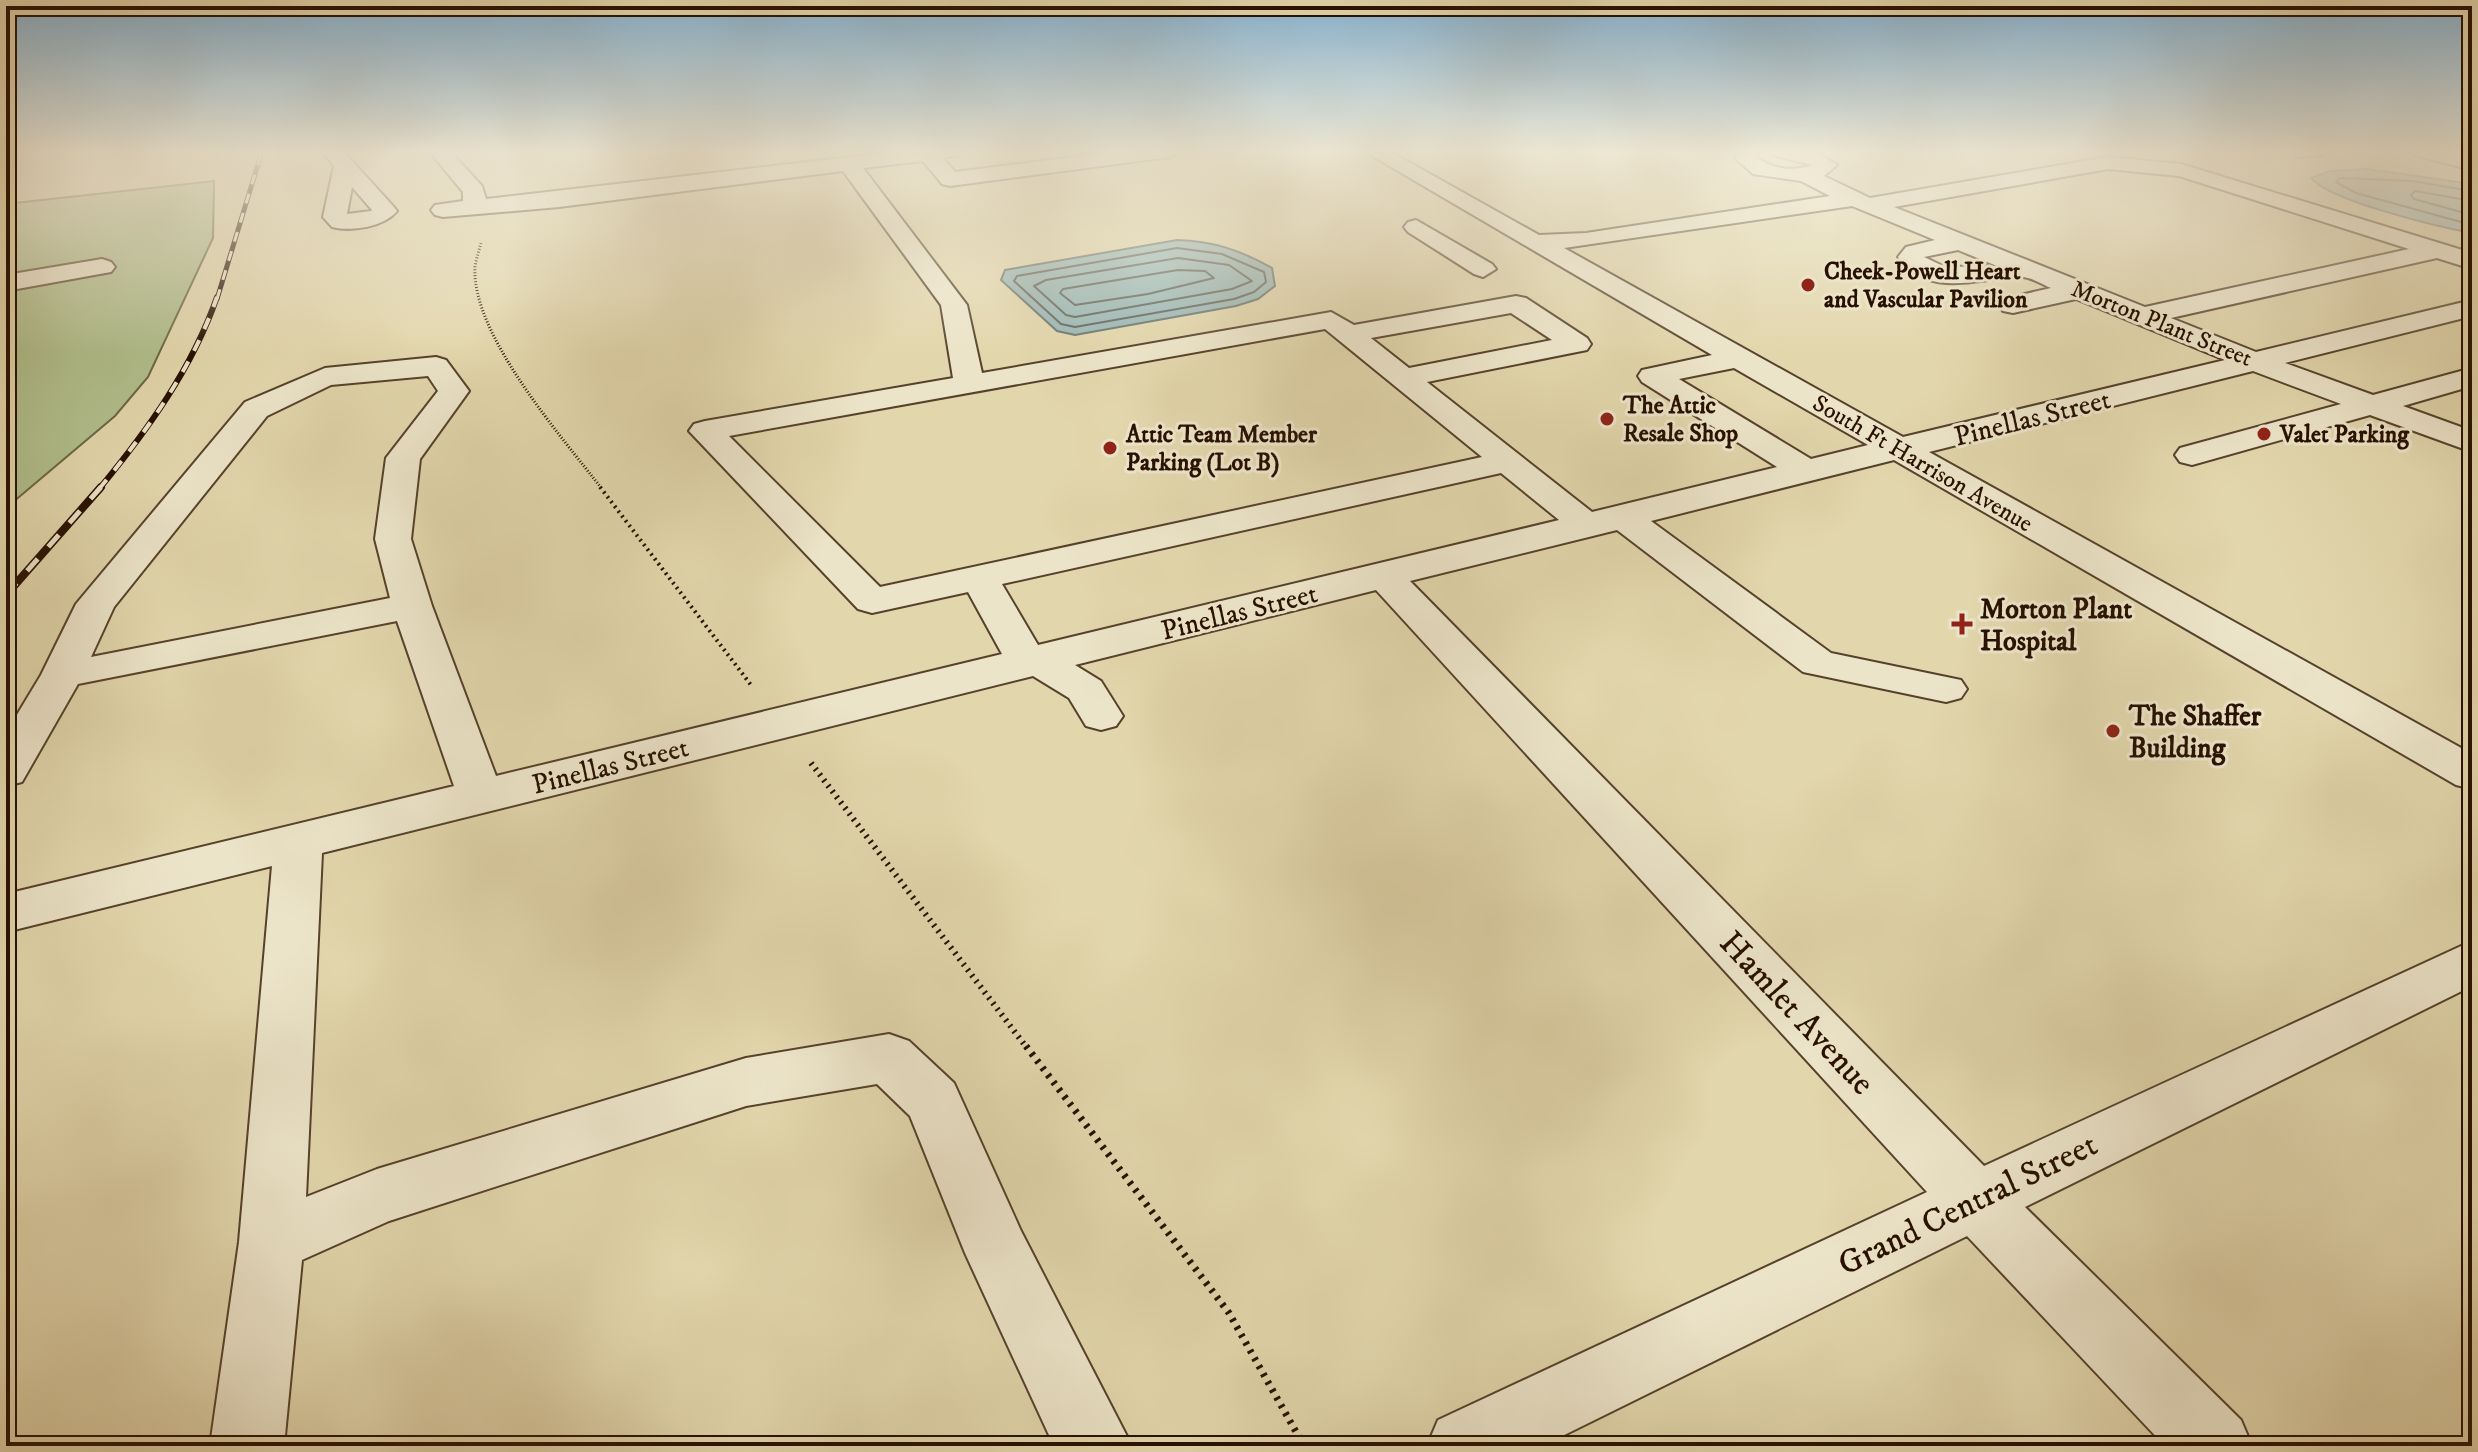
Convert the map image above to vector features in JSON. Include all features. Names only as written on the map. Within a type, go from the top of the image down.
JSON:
[{"type":"street","points":[[889,219],[954,305],[969,384]]},
{"type":"street","name":"South Ft Harrison Avenue","points":[[1493,219],[2472,774]]},
{"type":"street","points":[[1448,247],[1528,239],[1586,240],[1739,219]]},
{"type":"street","name":"Morton Plant Street","points":[[1902,219],[1992,255],[2032,257],[2079,290],[2256,362],[2472,442]]},
{"type":"street","points":[[2324,219],[2472,261]]},
{"type":"street","points":[[1416,227],[1483,269]]},
{"type":"street","points":[[1960,242],[1915,252],[1910,257],[1913,262],[1934,273],[1986,277],[2032,257]]},
{"type":"street","points":[[2143,316],[2437,250]]},
{"type":"street","points":[[9,289],[102,267]]},
{"type":"street","points":[[2013,305],[2079,290]]},
{"type":"street","points":[[1348,334],[1516,304],[1577,344],[1402,378]]},
{"type":"street","name":"Pinellas Street","points":[[6,913],[2472,308]]},
{"type":"street","points":[[1507,462],[872,601],[705,431],[1331,320],[1507,462],[1606,522],[1818,663],[1946,689]]},
{"type":"street","points":[[1739,358],[1653,376],[1808,472]]},
{"type":"street","points":[[6,771],[62,675],[96,604],[256,409],[325,377],[436,366],[454,391],[403,458],[393,539],[412,606],[481,797]]},
{"type":"street","points":[[2192,455],[2376,404],[2465,384]]},
{"type":"street","name":"Hamlet Avenue","points":[[1384,576],[1974,1199],[2215,1446]]},
{"type":"street","points":[[979,578],[1033,662],[1086,690],[1101,716]]},
{"type":"street","points":[[62,675],[412,606]]},
{"type":"street","points":[[247,1446],[271,1242],[298,841]]},
{"type":"street","name":"Grand Central Street","points":[[1464,1446],[2472,962]]},
{"type":"street","points":[[271,1242],[377,1197],[746,1082],[889,1058],[933,1101],[998,1253],[1075,1414],[1095,1446]]},
{"type":"path","points":[[497,219],[483,236],[475,268],[483,309],[518,379],[1229,1313],[1304,1446]]},
{"type":"green space","points":[[6,219],[213,219],[213,238],[148,377],[115,416],[6,508]]},
{"type":"water","points":[[2412,219],[2472,219],[2472,233]]},
{"type":"water","points":[[1177,240],[1214,245],[1249,256],[1272,268],[1275,286],[1258,299],[1236,306],[1075,335],[1057,331],[1001,280],[1005,270]]},
{"type":"railway","points":[[217,299],[241,219]]},
{"type":"railway","points":[[99,489],[167,398],[195,349],[217,297]]},
{"type":"railway","points":[[6,595],[101,487]]},
{"type":"place","name":"Cheek-Powell Heart and Vascular Pavilion","points":[[1808,285]]},
{"type":"place","name":"The Attic Resale Shop","points":[[1607,419]]},
{"type":"place","name":"Valet Parking","points":[[2264,434]]},
{"type":"place","name":"Attic Team Member Parking (Lot B)","points":[[1110,448]]},
{"type":"place","name":"Morton Plant Hospital","points":[[1962,624]]},
{"type":"place","name":"The Shaffer Building","points":[[2113,731]]}]
